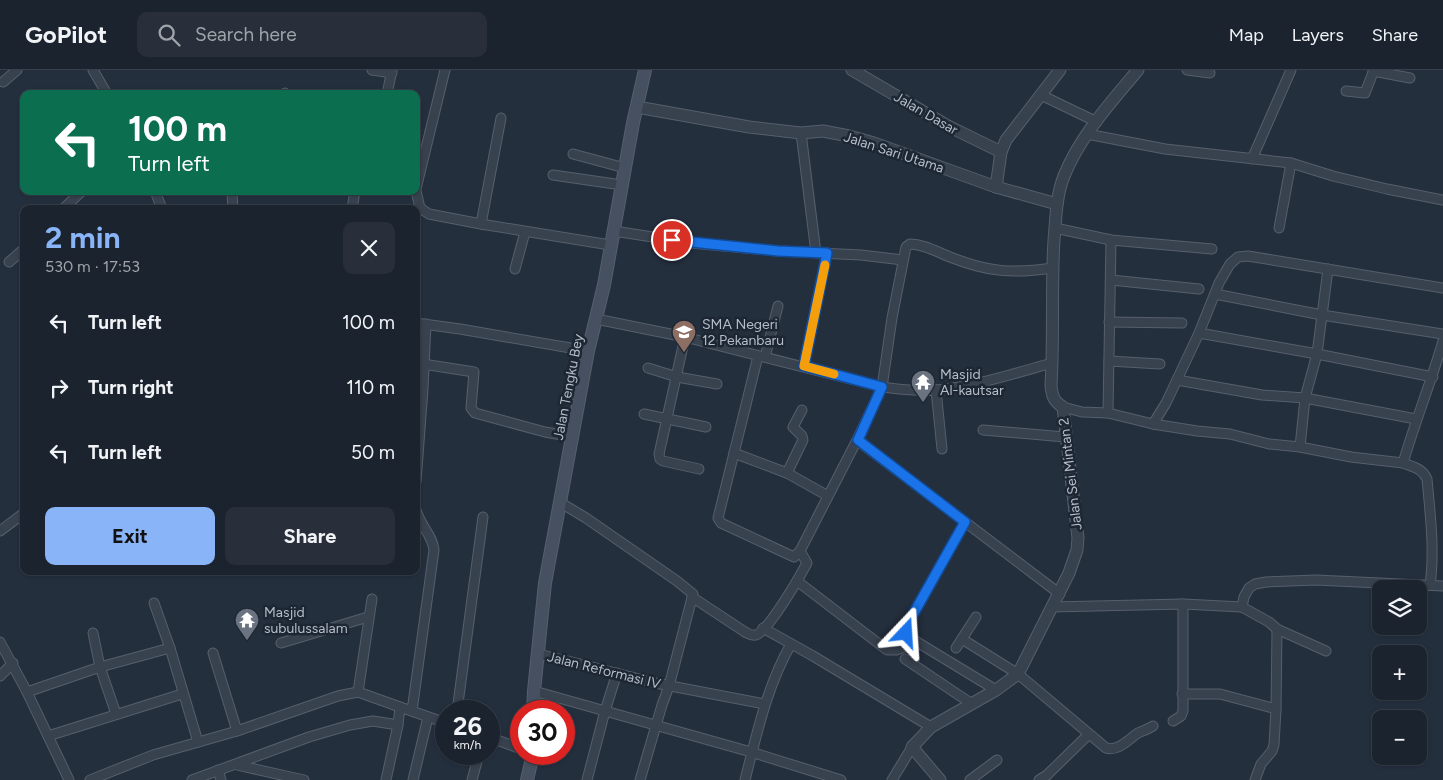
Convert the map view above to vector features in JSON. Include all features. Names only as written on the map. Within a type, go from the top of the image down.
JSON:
[{"type":"main road","name":"Jalan Tengku Bey","points":[[534,700],[545,583],[588,351],[614,231],[645,70]]},
{"type":"main road","points":[[527,780],[530,765]]},
{"type":"street","points":[[3,82],[17,70]]},
{"type":"street","points":[[93,70],[104,90]]},
{"type":"street","points":[[372,70],[392,71],[388,90]]},
{"type":"street","points":[[420,173],[445,70]]},
{"type":"street","name":"Jalan Dasar","points":[[852,70],[948,126],[1001,152]]},
{"type":"street","points":[[996,187],[1001,152],[1006,140],[1060,70]]},
{"type":"street","name":"Jalan Sei Mintan 2","points":[[912,747],[931,728],[996,690],[1018,674],[1043,628],[1051,607],[1060,594],[1075,559],[1078,544],[1063,407],[1055,402],[1052,394],[1053,268],[1057,204],[1064,177],[1074,155],[1087,134],[1138,70]]},
{"type":"street","points":[[1187,70],[1210,73]]},
{"type":"street","points":[[1252,159],[1291,70]]},
{"type":"street","points":[[1346,91],[1365,93],[1374,70],[1410,78]]},
{"type":"street","points":[[1041,96],[1097,122]]},
{"type":"street","name":"Jalan Sari Utama","points":[[637,107],[749,127],[801,133],[823,131],[858,138],[996,187],[1057,204]]},
{"type":"street","points":[[480,224],[501,118]]},
{"type":"street","points":[[801,133],[816,253]]},
{"type":"street","points":[[1087,134],[1165,149],[1292,163],[1333,176],[1443,200]]},
{"type":"street","points":[[573,154],[625,168]]},
{"type":"street","points":[[1279,228],[1292,163]]},
{"type":"street","points":[[553,175],[622,185]]},
{"type":"street","points":[[67,205],[78,195]]},
{"type":"street","points":[[420,208],[424,212],[480,224],[610,245]]},
{"type":"street","points":[[1055,228],[1111,240],[1212,249]]},
{"type":"street","points":[[614,231],[691,243],[778,251],[861,254],[903,260]]},
{"type":"street","points":[[515,269],[525,232]]},
{"type":"street","points":[[1108,413],[1111,240]]},
{"type":"street","points":[[778,306],[734,453],[718,514],[719,521],[791,556],[796,555],[800,550],[858,440],[882,387],[906,247],[910,244],[922,245],[974,266],[996,271],[1015,272],[1053,268]]},
{"type":"street","points":[[9,262],[20,252]]},
{"type":"street","points":[[804,366],[827,253]]},
{"type":"street","points":[[1153,424],[1166,403],[1230,264],[1238,257],[1248,256],[1443,288]]},
{"type":"street","points":[[1300,447],[1305,398],[1317,354],[1328,269]]},
{"type":"street","points":[[1110,280],[1198,289]]},
{"type":"street","points":[[1215,294],[1443,334]]},
{"type":"street","points":[[596,319],[686,337],[882,387],[912,390],[936,390],[1052,363]]},
{"type":"street","points":[[1109,322],[1182,323]]},
{"type":"street","points":[[420,436],[424,390],[421,324],[460,328],[588,351]]},
{"type":"street","points":[[1199,333],[1438,377]]},
{"type":"street","points":[[686,337],[659,454],[660,459],[699,469]]},
{"type":"street","points":[[1403,463],[1416,419],[1438,377],[1443,341]]},
{"type":"street","points":[[1109,361],[1160,364]]},
{"type":"street","points":[[423,364],[453,367],[474,372],[471,408],[475,413],[545,432],[573,437]]},
{"type":"street","points":[[648,368],[677,377],[717,384]]},
{"type":"street","points":[[1177,380],[1262,394],[1305,398],[1416,419]]},
{"type":"street","points":[[936,390],[942,449]]},
{"type":"street","points":[[1063,407],[1082,412],[1108,413],[1153,424],[1230,434],[1269,444],[1403,463],[1421,470],[1427,478],[1431,520],[1432,570],[1430,585]]},
{"type":"street","points":[[787,473],[803,440],[794,427],[802,410]]},
{"type":"street","points":[[644,414],[706,426]]},
{"type":"street","points":[[983,430],[1065,437]]},
{"type":"street","points":[[858,440],[1060,594]]},
{"type":"street","points":[[734,453],[787,473],[828,496]]},
{"type":"street","points":[[561,503],[691,590],[692,597],[669,686],[641,780]]},
{"type":"street","points":[[0,532],[20,515]]},
{"type":"street","points":[[458,700],[483,518]]},
{"type":"street","points":[[965,522],[906,627],[906,633],[917,642],[996,690]]},
{"type":"street","points":[[412,711],[434,550],[432,540],[420,523]]},
{"type":"street","points":[[692,597],[750,635],[755,635],[777,611],[807,563],[800,550]]},
{"type":"street","points":[[1242,607],[1244,597],[1249,588],[1255,584],[1266,582],[1316,580],[1443,586]]},
{"type":"street","points":[[797,581],[887,650],[896,650],[917,642]]},
{"type":"street","points":[[358,692],[372,599]]},
{"type":"street","points":[[154,602],[198,742]]},
{"type":"street","points":[[1173,721],[1181,716],[1183,711],[1183,604]]},
{"type":"street","points":[[1051,607],[1183,604],[1242,607],[1269,622],[1277,629],[1326,651]]},
{"type":"street","points":[[281,643],[368,617]]},
{"type":"street","points":[[956,648],[976,617]]},
{"type":"street","points":[[763,628],[931,728]]},
{"type":"street","points":[[1253,779],[1261,764],[1272,751],[1276,709],[1277,629]]},
{"type":"street","points":[[93,633],[100,667],[116,714]]},
{"type":"street","points":[[962,639],[1018,674],[1106,748],[1116,748],[1140,732],[1154,726]]},
{"type":"street","points":[[0,642],[13,663],[69,780]]},
{"type":"street","points":[[745,780],[765,704],[779,666],[791,644]]},
{"type":"street","points":[[27,692],[100,667],[170,648]]},
{"type":"street","points":[[213,653],[237,731]]},
{"type":"street","name":"Jalan Reformasi IV","points":[[538,654],[669,686],[765,704]]},
{"type":"street","points":[[905,659],[972,704]]},
{"type":"street","points":[[0,676],[13,663]]},
{"type":"street","points":[[587,780],[617,673]]},
{"type":"street","points":[[534,691],[752,752],[840,780]]},
{"type":"street","points":[[90,780],[153,755],[237,731],[338,696],[358,692],[435,719]]},
{"type":"street","points":[[48,736],[182,694]]},
{"type":"street","points":[[1182,694],[1220,694],[1276,709]]},
{"type":"street","points":[[386,780],[400,707]]},
{"type":"street","points":[[413,780],[428,716]]},
{"type":"street","points":[[192,780],[309,737],[350,725],[373,721],[398,725]]},
{"type":"street","points":[[1039,780],[1047,775],[1089,734]]},
{"type":"street","points":[[892,780],[912,747],[940,780]]},
{"type":"street","points":[[970,780],[997,760]]},
{"type":"street","points":[[237,765],[304,780]]},
{"type":"street","points":[[472,780],[477,765]]},
{"type":"street","points":[[218,770],[221,780]]},
{"type":"slow traffic","points":[[825,265],[804,366],[834,374]]},
{"type":"place","name":"SMA Negeri 12 Pekanbaru","points":[[684,353]]},
{"type":"place","name":"Masjid Al-kautsar","points":[[923,403]]},
{"type":"place","name":"Masjid subulussalam","points":[[247,641]]},
{"type":"route","points":[[672,240],[778,251],[827,253],[822,286],[804,366],[882,387],[858,440],[965,522],[923,594],[906,627],[906,633]]}]
